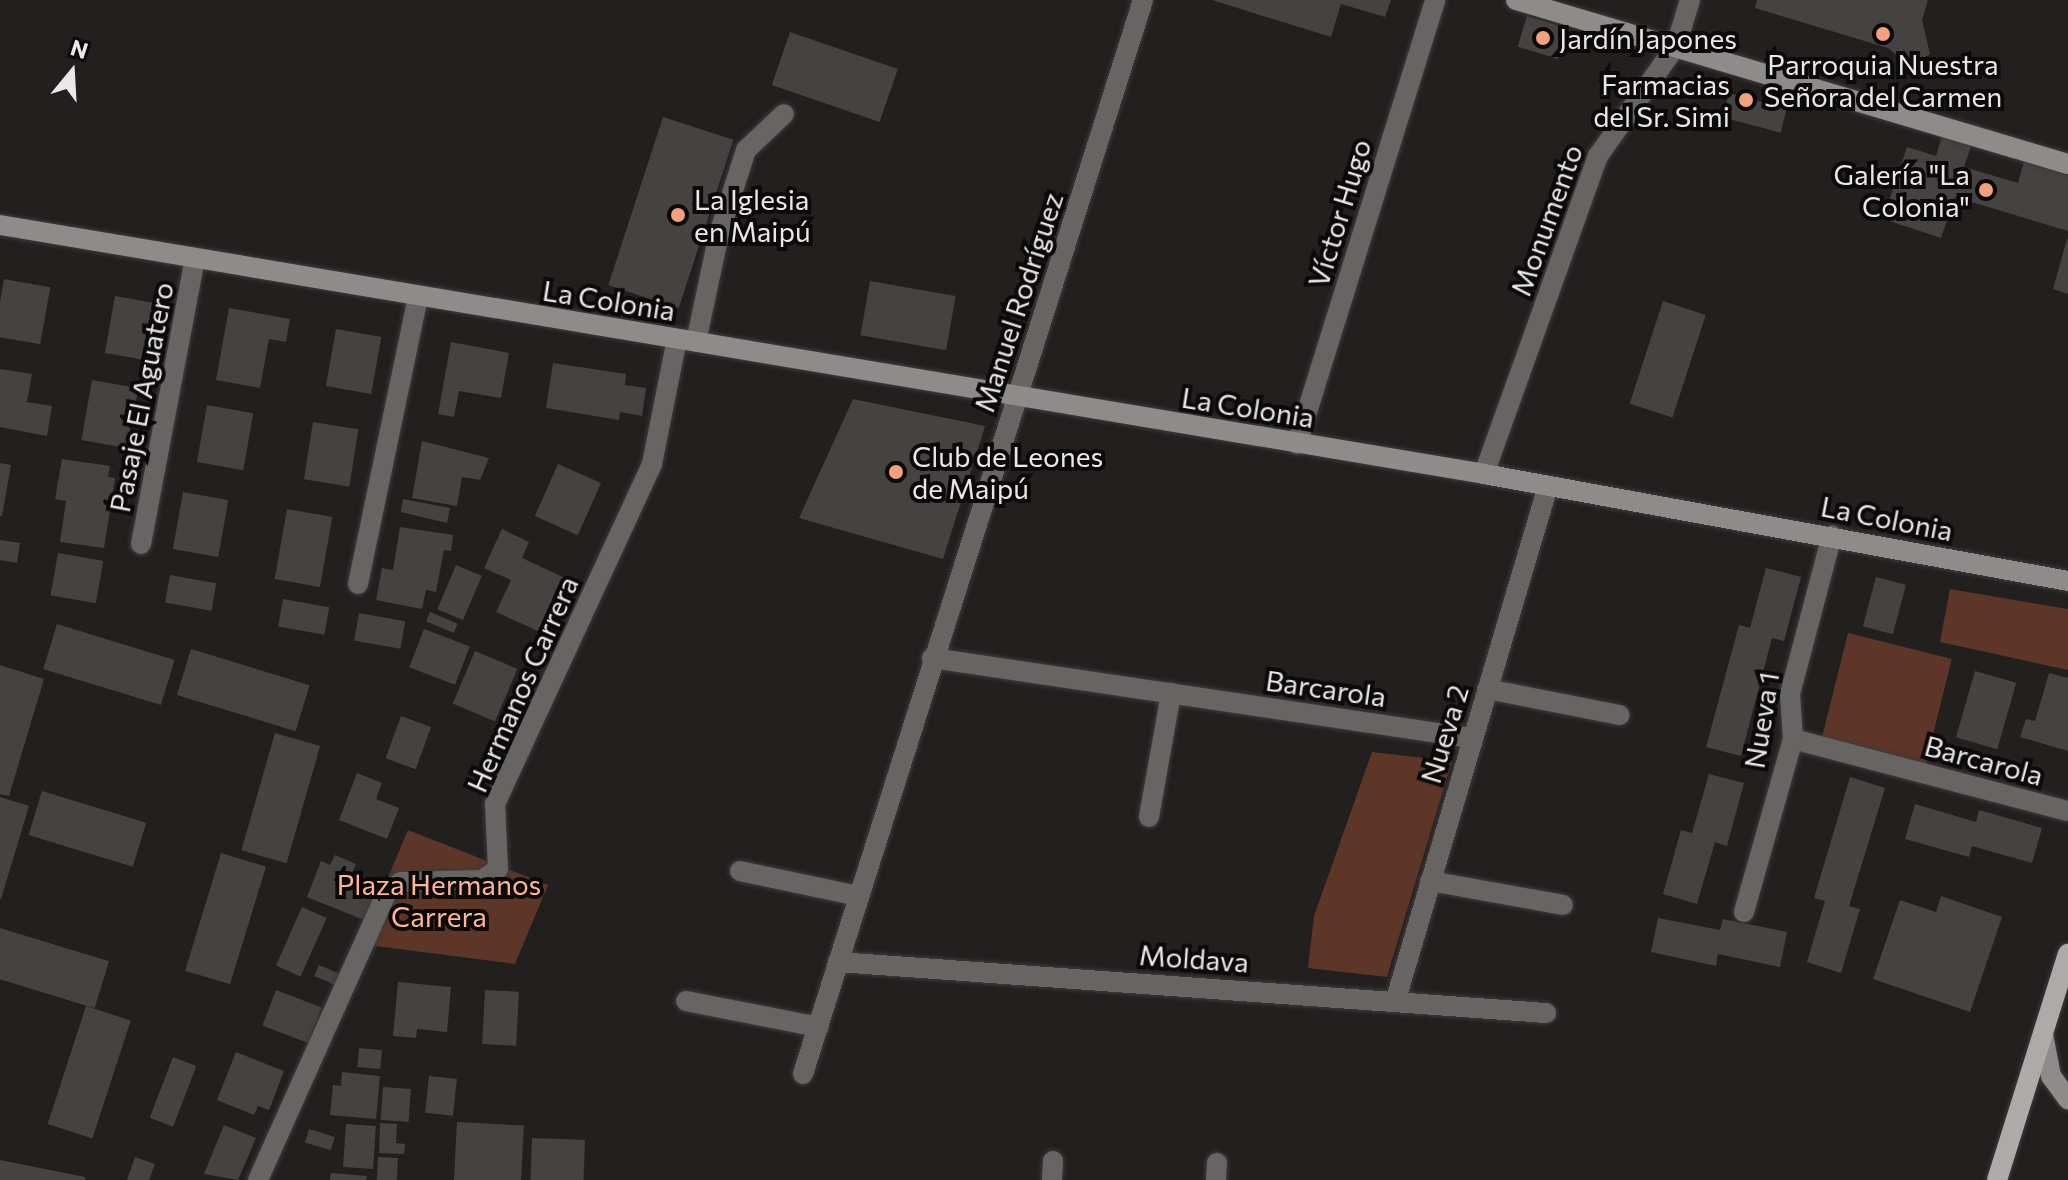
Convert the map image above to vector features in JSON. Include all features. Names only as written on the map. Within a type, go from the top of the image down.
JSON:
[{"type":"main road","points":[[1997,1180],[2068,954]]},
{"type":"street","name":"Manuel Rodríguez","points":[[803,1074],[932,658],[1143,0]]},
{"type":"street","name":"Víctor Hugo","points":[[1297,444],[1435,0]]},
{"type":"street","points":[[1516,0],[2068,164]]},
{"type":"street","name":"Monumento","points":[[1484,474],[1598,156],[1614,125],[1676,46],[1690,0]]},
{"type":"street","points":[[686,341],[746,150],[784,114]]},
{"type":"street","name":"La Colonia","points":[[0,225],[418,298],[1484,474],[1832,535],[2068,581]]},
{"type":"street","name":"Pasaje El Aguatero","points":[[141,544],[195,259]]},
{"type":"street","points":[[358,584],[418,298]]},
{"type":"street","name":"Hermanos Carrera","points":[[258,1180],[387,891],[401,882],[482,880],[498,869],[495,804],[652,464],[686,341]]},
{"type":"street","name":"Nueva 2","points":[[1396,999],[1548,486]]},
{"type":"street","name":"Nueva 1","points":[[1744,912],[1793,739],[1790,694],[1832,535]]},
{"type":"street","name":"Barcarola","points":[[932,658],[1472,738]]},
{"type":"street","points":[[1487,689],[1619,715]]},
{"type":"street","points":[[1149,817],[1171,693]]},
{"type":"street","name":"Barcarola","points":[[1793,739],[2068,811]]},
{"type":"street","points":[[740,871],[859,896]]},
{"type":"street","points":[[1430,881],[1563,905]]},
{"type":"street","name":"Moldava","points":[[838,962],[1396,999],[1546,1013]]},
{"type":"street","points":[[686,1001],[818,1027]]},
{"type":"street","points":[[2043,1034],[2051,1076],[2068,1099]]},
{"type":"green space","points":[[1950,589],[2068,609],[2068,670],[1940,642]]},
{"type":"green space","points":[[1848,633],[1952,659],[1925,765],[1822,739]]},
{"type":"green space","points":[[1372,752],[1452,761],[1387,977],[1308,968],[1314,916]]},
{"type":"green space","name":"Plaza Hermanos Carrera","points":[[408,830],[548,885],[515,964],[360,944]]},
{"type":"building","points":[[1212,0],[1391,0],[1385,17],[1341,4],[1331,37]]},
{"type":"building","name":"Parroquia Nuestra Señora del Carmen","points":[[1757,0],[1928,0],[1922,20],[1930,54],[1910,66],[1888,48],[1755,8]]},
{"type":"building","name":"Jardín Japones","points":[[1527,16],[1567,28],[1558,59],[1518,47]]},
{"type":"building","points":[[790,32],[898,69],[880,122],[772,85]]},
{"type":"building","points":[[1729,93],[1787,109],[1780,133],[1723,117]]},
{"type":"building","name":"La Iglesia en Maipú","points":[[663,117],[733,140],[679,308],[608,285]]},
{"type":"building","points":[[1942,136],[1971,146],[1964,167],[2018,183],[2025,158],[2068,172],[2068,231],[1955,197],[1941,238],[1883,219],[1907,147],[1936,156]]},
{"type":"building","points":[[2068,239],[2068,294],[2053,289]]},
{"type":"building","points":[[4,279],[50,287],[40,344],[0,337],[0,302]]},
{"type":"building","points":[[870,281],[956,296],[946,350],[860,335]]},
{"type":"building","points":[[115,296],[160,304],[150,361],[105,353]]},
{"type":"building","points":[[1663,301],[1706,315],[1672,418],[1630,404]]},
{"type":"building","points":[[229,308],[290,319],[286,342],[269,339],[260,388],[216,380]]},
{"type":"building","points":[[336,329],[381,337],[371,394],[326,386]]},
{"type":"building","points":[[451,342],[509,353],[501,398],[459,391],[454,417],[438,414]]},
{"type":"building","points":[[553,363],[626,374],[625,385],[646,388],[642,416],[620,412],[619,420],[546,408]]},
{"type":"building","points":[[0,369],[32,374],[27,402],[52,406],[47,436],[0,427]]},
{"type":"building","points":[[92,380],[138,388],[128,448],[81,440]]},
{"type":"building","name":"Club de Leones de Maipú","points":[[853,399],[985,426],[943,559],[799,518]]},
{"type":"building","points":[[207,405],[253,413],[243,470],[197,462]]},
{"type":"building","points":[[313,422],[358,429],[349,486],[304,479]]},
{"type":"building","points":[[422,441],[489,458],[480,480],[462,477],[457,506],[412,498]]},
{"type":"building","points":[[62,459],[110,466],[108,477],[115,478],[104,548],[60,542],[66,501],[55,499]]},
{"type":"building","points":[[0,463],[11,465],[2,516],[0,516]]},
{"type":"building","points":[[558,464],[601,483],[578,535],[535,516]]},
{"type":"building","points":[[183,492],[228,500],[218,557],[173,549]]},
{"type":"building","points":[[403,499],[450,508],[447,523],[401,512]]},
{"type":"building","points":[[287,509],[332,517],[320,587],[275,579]]},
{"type":"building","points":[[400,527],[453,535],[451,551],[444,550],[436,592],[426,590],[422,609],[376,600],[382,568],[393,570]]},
{"type":"building","points":[[502,529],[529,542],[522,558],[563,577],[538,631],[496,612],[511,580],[484,568]]},
{"type":"building","points":[[0,540],[20,543],[17,563],[0,560]]},
{"type":"building","points":[[58,553],[103,561],[96,603],[51,595]]},
{"type":"building","points":[[456,565],[482,576],[463,620],[437,609]]},
{"type":"building","points":[[1766,568],[1801,577],[1784,641],[1772,638],[1741,756],[1706,747],[1739,625],[1750,628]]},
{"type":"building","points":[[170,575],[216,583],[211,611],[165,603]]},
{"type":"building","points":[[1876,577],[1906,585],[1893,634],[1863,626]]},
{"type":"building","points":[[283,599],[329,607],[324,635],[278,627]]},
{"type":"building","points":[[430,612],[458,624],[454,633],[426,621]]},
{"type":"building","points":[[359,613],[405,621],[400,649],[354,641]]},
{"type":"building","points":[[57,624],[175,660],[161,705],[43,669]]},
{"type":"building","points":[[424,629],[470,647],[455,685],[409,667]]},
{"type":"building","points":[[191,649],[310,685],[296,731],[177,695]]},
{"type":"building","points":[[475,651],[517,669],[495,721],[453,703]]},
{"type":"building","points":[[0,665],[44,679],[9,796],[0,794]]},
{"type":"building","points":[[1975,671],[2016,683],[1997,749],[1956,737]]},
{"type":"building","points":[[2049,673],[2068,678],[2068,751],[2020,737],[2026,719],[2035,721]]},
{"type":"building","points":[[401,716],[431,727],[416,769],[386,758]]},
{"type":"building","points":[[275,733],[320,746],[287,863],[241,850]]},
{"type":"building","points":[[357,773],[382,783],[376,799],[399,808],[387,839],[339,820]]},
{"type":"building","points":[[1709,774],[1744,783],[1727,846],[1715,842],[1697,904],[1663,894],[1681,830],[1692,833]]},
{"type":"building","points":[[1850,777],[1885,788],[1849,906],[1860,909],[1841,973],[1807,962],[1825,901],[1814,898]]},
{"type":"building","points":[[42,791],[146,823],[133,867],[29,835]]},
{"type":"building","points":[[0,797],[29,806],[1,899],[0,899]]},
{"type":"building","points":[[1915,804],[1976,822],[1979,810],[2042,828],[2032,863],[1972,846],[1969,857],[1905,839]]},
{"type":"building","points":[[221,853],[266,867],[230,984],[185,971]]},
{"type":"building","points":[[335,855],[356,864],[352,873],[379,883],[364,920],[307,897],[321,861],[330,865]]},
{"type":"building","points":[[1941,896],[2002,917],[1970,1012],[1873,979],[1900,900],[1936,912]]},
{"type":"building","points":[[302,907],[327,918],[301,976],[276,965]]},
{"type":"building","points":[[1658,918],[1720,930],[1723,919],[1787,932],[1780,967],[1718,954],[1716,966],[1651,952]]},
{"type":"building","points":[[0,928],[109,961],[95,1008],[0,979]]},
{"type":"building","points":[[319,965],[342,975],[337,986],[314,976]]},
{"type":"building","points":[[398,982],[451,987],[447,1032],[417,1029],[416,1038],[393,1036]]},
{"type":"building","points":[[276,990],[322,1008],[308,1043],[262,1025]]},
{"type":"building","points":[[485,990],[519,992],[516,1046],[482,1044]]},
{"type":"building","points":[[86,1006],[131,1021],[92,1138],[48,1124]]},
{"type":"building","points":[[359,1048],[382,1050],[380,1069],[357,1067]]},
{"type":"building","points":[[236,1052],[284,1071],[269,1110],[258,1106],[254,1115],[217,1100]]},
{"type":"building","points":[[173,1057],[196,1066],[173,1127],[150,1118]]},
{"type":"building","points":[[342,1072],[380,1076],[376,1119],[330,1115],[333,1085],[341,1086]]},
{"type":"building","points":[[429,1076],[457,1079],[453,1116],[425,1113]]},
{"type":"building","points":[[383,1087],[411,1089],[409,1122],[381,1120]]},
{"type":"building","points":[[457,1122],[524,1126],[521,1180],[454,1180]]},
{"type":"building","points":[[380,1123],[397,1124],[396,1143],[405,1144],[404,1154],[379,1153]]},
{"type":"building","points":[[346,1124],[376,1126],[373,1169],[343,1167]]},
{"type":"building","points":[[224,1125],[256,1138],[238,1180],[204,1174]]},
{"type":"building","points":[[309,1129],[335,1137],[331,1150],[305,1142]]},
{"type":"building","points":[[532,1138],[585,1140],[584,1180],[531,1180]]},
{"type":"building","points":[[135,1157],[155,1164],[149,1180],[127,1180]]},
{"type":"building","points":[[378,1157],[398,1158],[397,1180],[377,1180]]},
{"type":"building","points":[[0,1160],[85,1177],[85,1180],[0,1180]]},
{"type":"building","points":[[331,1173],[367,1176],[366,1180],[330,1180]]},
{"type":"place","name":"Parroquia Nuestra Señora del Carmen","points":[[1883,34]]},
{"type":"place","name":"Jardín Japones","points":[[1543,38]]},
{"type":"place","name":"Farmacias del Sr. Simi","points":[[1746,100]]},
{"type":"place","name":"Galería \"La Colonia\"","points":[[1986,190]]},
{"type":"place","name":"La Iglesia en Maipú","points":[[678,215]]},
{"type":"place","name":"Club de Leones de Maipú","points":[[896,472]]}]
